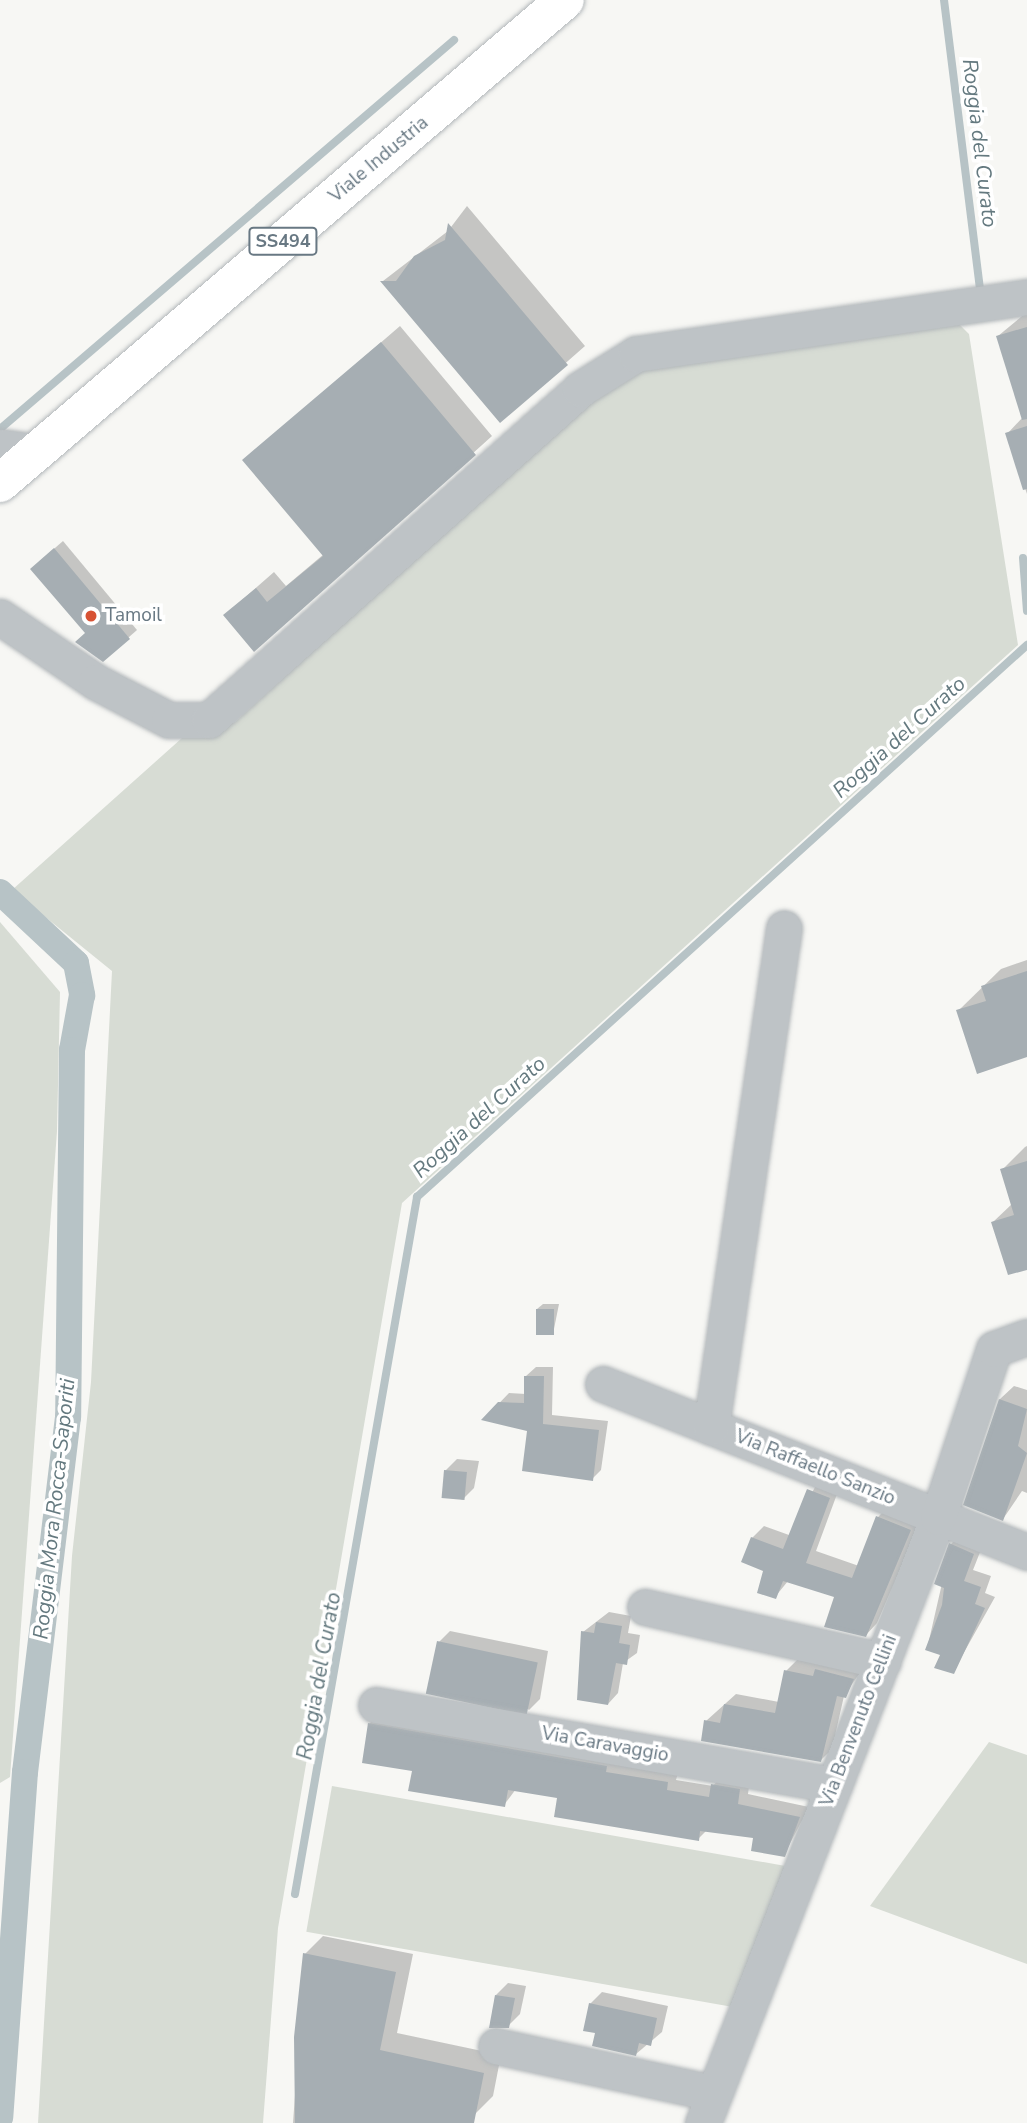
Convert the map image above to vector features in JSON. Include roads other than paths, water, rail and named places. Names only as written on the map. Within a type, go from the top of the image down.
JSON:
[{"type":"main road","name":"Viale Industria","points":[[0,483],[18,450],[565,0]]},
{"type":"street","points":[[0,617],[96,682],[169,720],[209,720],[580,389],[636,354],[1027,297]]},
{"type":"street","points":[[711,1427],[784,928]]},
{"type":"street","name":"Via Benvenuto Cellini","points":[[708,2108],[938,1517],[994,1349],[1027,1338]]},
{"type":"street","name":"Via Raffaello Sanzio","points":[[603,1384],[1027,1552]]},
{"type":"street","points":[[645,1607],[883,1661]]},
{"type":"street","name":"Via Caravaggio","points":[[376,1705],[834,1785]]},
{"type":"street","points":[[496,2046],[708,2108]]},
{"type":"waterway","name":"Roggia del Curato","points":[[944,0],[980,290]]},
{"type":"waterway","points":[[0,429],[454,40]]},
{"type":"waterway","name":"Roggia del Curato","points":[[1023,558],[1027,611]]},
{"type":"waterway","name":"Roggia del Curato","points":[[295,1894],[417,1197],[1027,645]]},
{"type":"waterway","name":"Roggia Mora Rocca-Saporiti","points":[[0,892],[76,963],[82,995],[72,1050],[68,1417],[25,1772],[0,2117]]},
{"type":"place","name":"Tamoil","points":[[91,616]]}]
